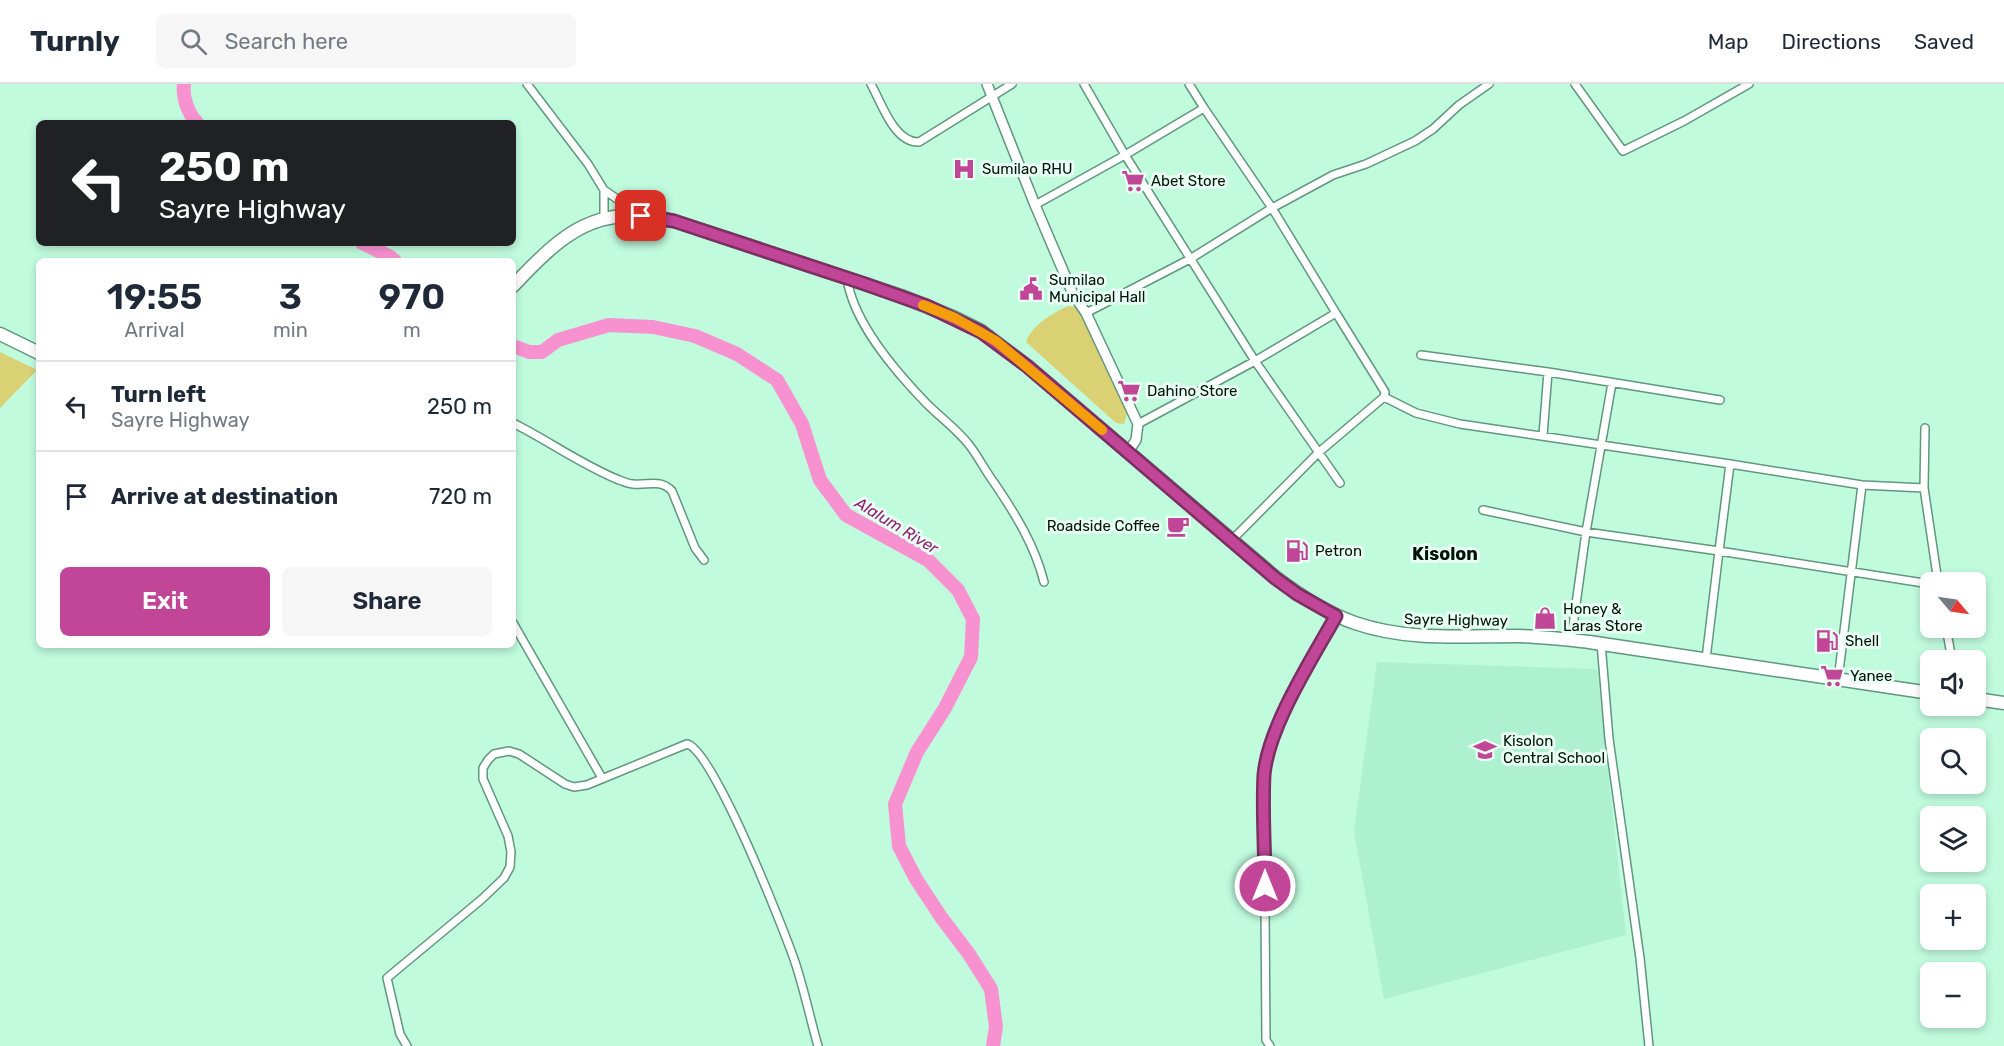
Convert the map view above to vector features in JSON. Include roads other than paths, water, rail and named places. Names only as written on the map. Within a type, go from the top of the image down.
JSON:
[{"type":"highway","name":"Sayre Highway","points":[[516,283],[553,245],[575,230],[604,218],[625,215],[674,221],[927,306],[981,332],[1027,366],[1297,594],[1336,616],[1379,630],[1417,636],[1533,636],[1601,643],[1920,692]]},
{"type":"highway","points":[[0,334],[36,352]]},
{"type":"highway","points":[[1986,700],[2004,703]]},
{"type":"street","points":[[527,84],[588,164],[604,190],[641,216]]},
{"type":"street","points":[[871,84],[895,130],[913,142],[919,141],[1012,84]]},
{"type":"street","points":[[987,84],[1035,205],[1074,294],[1086,313],[1138,424],[1136,440],[1128,452]]},
{"type":"street","points":[[1083,84],[1255,361],[1340,483]]},
{"type":"street","points":[[1189,84],[1272,208],[1385,392],[1384,396],[1318,453],[1232,541]]},
{"type":"street","points":[[1086,313],[1190,259],[1272,208],[1333,174],[1366,164],[1415,141],[1489,84]]},
{"type":"street","points":[[1575,84],[1623,151],[1693,116],[1749,84]]},
{"type":"street","points":[[1035,205],[1204,108]]},
{"type":"street","points":[[604,190],[604,218]]},
{"type":"street","points":[[847,278],[848,292],[855,309],[876,342],[927,405],[970,445],[982,463],[1025,534],[1037,558],[1044,582]]},
{"type":"street","points":[[1138,424],[1255,361],[1336,313]]},
{"type":"street","points":[[1421,355],[1548,372],[1720,400]]},
{"type":"street","points":[[1543,435],[1548,372]]},
{"type":"street","points":[[1571,640],[1586,532],[1612,383]]},
{"type":"street","points":[[1384,396],[1401,406],[1430,417],[1460,424],[1862,485],[1924,488]]},
{"type":"street","points":[[516,425],[621,480],[633,484],[659,483],[668,487],[672,490],[695,548],[704,560]]},
{"type":"street","points":[[1925,428],[1924,488],[1937,572]]},
{"type":"street","points":[[1706,659],[1730,464]]},
{"type":"street","points":[[1838,680],[1862,485]]},
{"type":"street","points":[[1483,510],[1586,532],[1920,582]]},
{"type":"street","points":[[1270,1046],[1266,1040],[1264,773],[1274,734],[1282,715],[1336,616]]},
{"type":"street","points":[[516,628],[602,778]]},
{"type":"street","points":[[1601,643],[1609,739],[1639,947],[1649,1046]]},
{"type":"street","points":[[407,1046],[400,1034],[387,978],[482,899],[504,878],[510,867],[511,852],[508,836],[483,779],[483,768],[488,760],[502,752],[519,754],[565,784],[574,787],[587,785],[687,744],[696,748],[723,792],[777,912],[796,964],[818,1046]]},
{"type":"waterway","name":"Alalum River","points":[[184,84],[186,105],[195,120]]},
{"type":"waterway","name":"Alalum River","points":[[368,246],[391,258]]},
{"type":"waterway","name":"Alalum River","points":[[516,347],[529,352],[542,352],[558,340],[609,325],[653,327],[695,336],[737,354],[777,380],[802,424],[820,480],[846,515],[928,560],[958,590],[973,619],[971,657],[945,708],[917,752],[895,804],[899,846],[916,879],[991,989],[996,1027],[993,1046]]},
{"type":"place","name":"Sumilao RHU","points":[[964,169]]},
{"type":"place","name":"Abet Store","points":[[1133,181]]},
{"type":"place","name":"Sumilao Municipal Hall","points":[[1031,289]]},
{"type":"place","name":"Dahino Store","points":[[1129,391]]},
{"type":"place","name":"Roadside Coffee","points":[[1178,526]]},
{"type":"place","name":"Petron","points":[[1297,551]]},
{"type":"place","name":"Honey & Laras Store","points":[[1545,618]]},
{"type":"place","name":"Shell","points":[[1827,641]]},
{"type":"place","name":"Yanee","points":[[1832,676]]},
{"type":"place","name":"Kisolon Central School","points":[[1485,750]]},
{"type":"district","name":"Kisolon","points":[[1445,554]]}]
